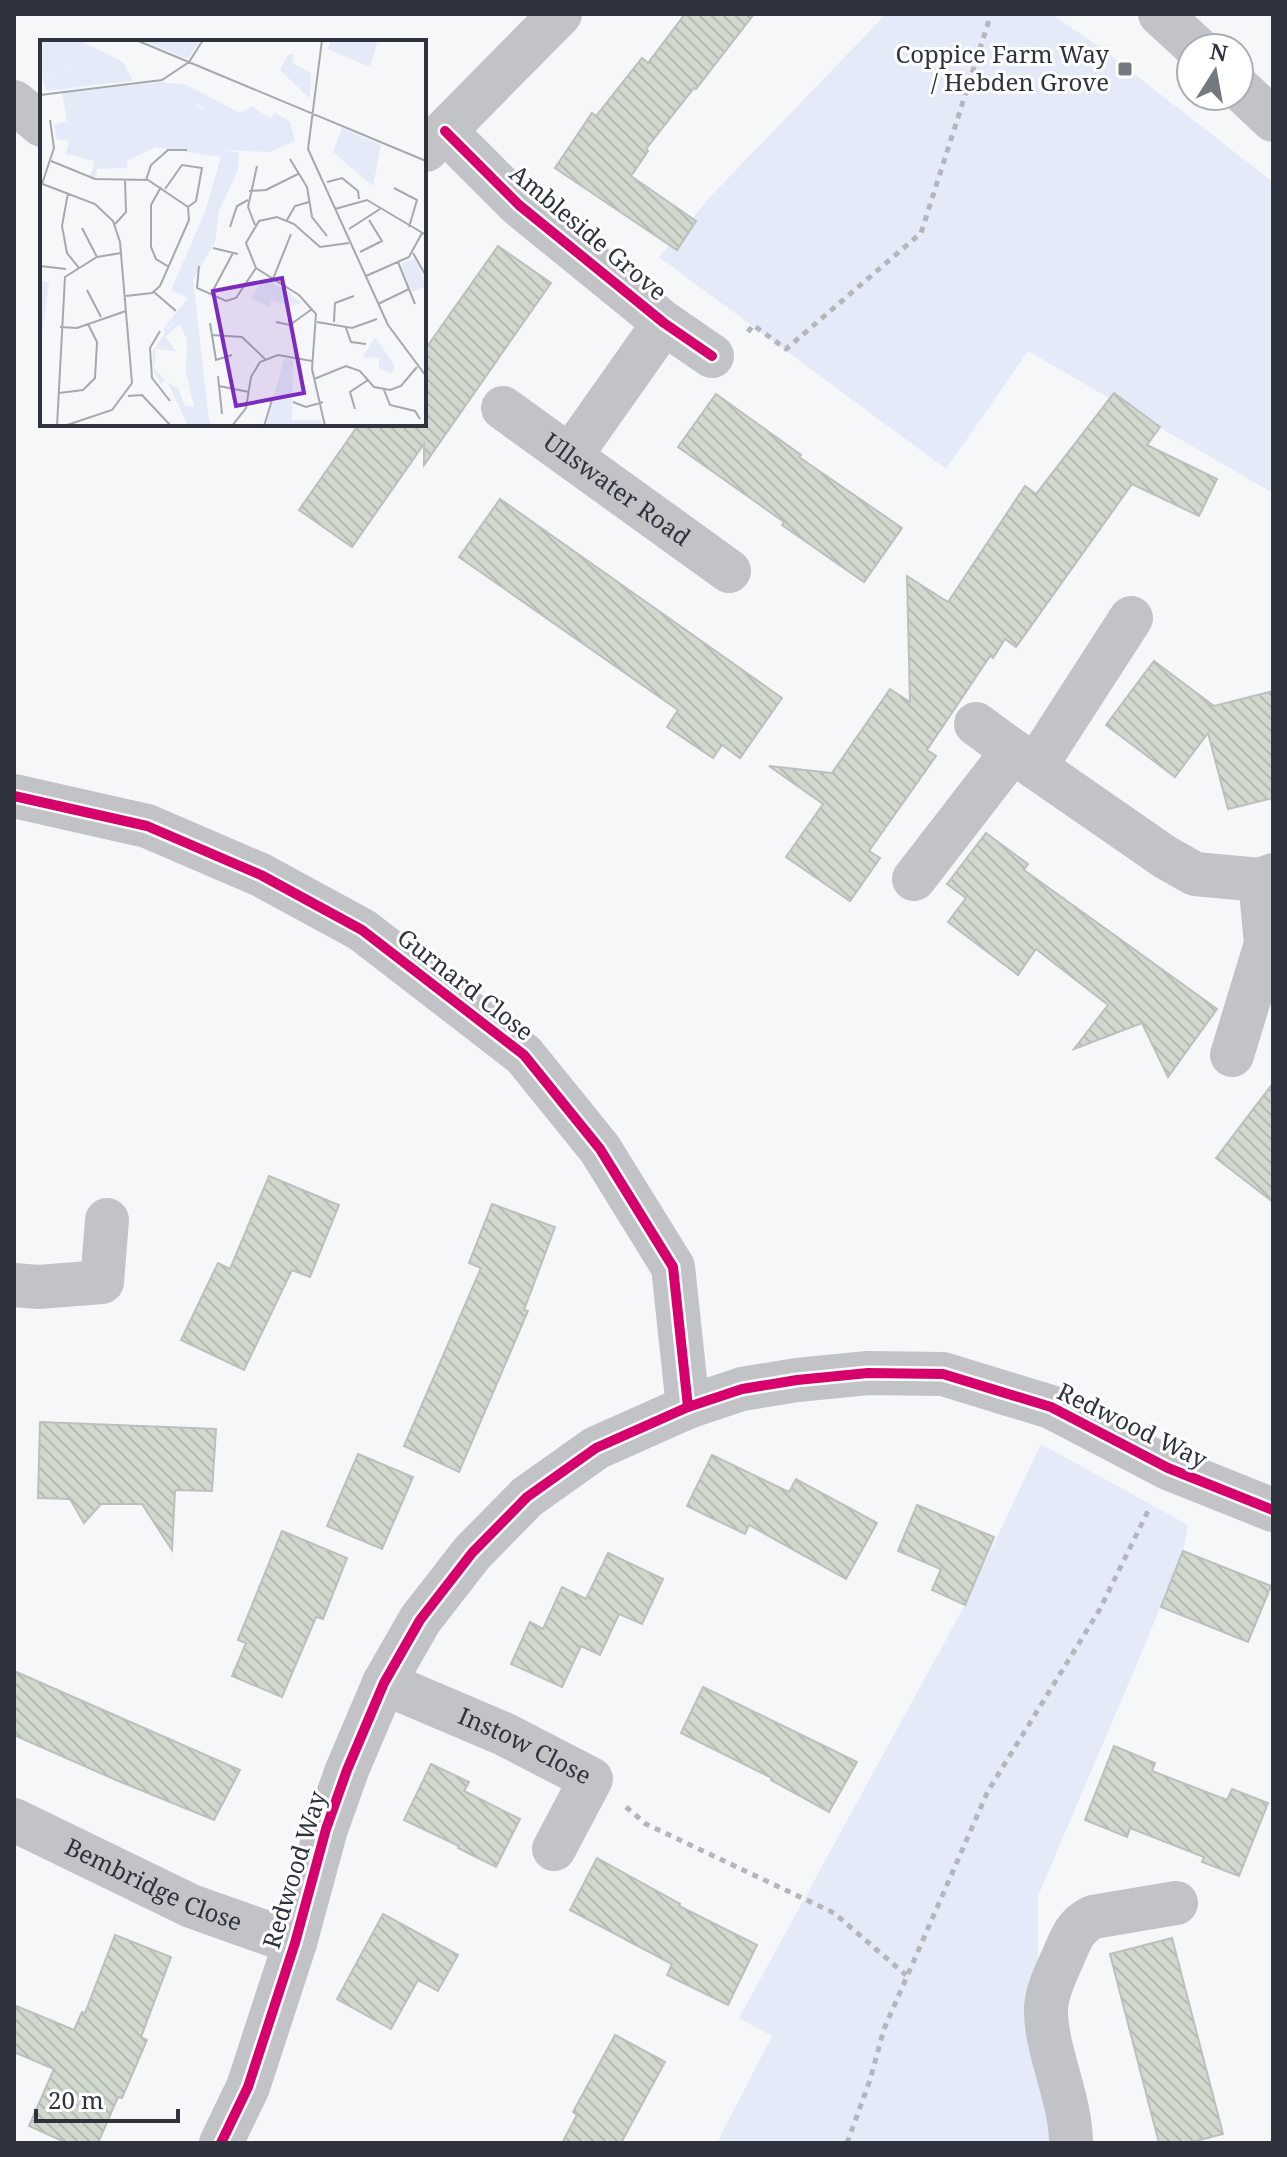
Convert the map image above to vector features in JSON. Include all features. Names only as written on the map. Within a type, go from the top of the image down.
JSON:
[{"type":"street","points":[[435,141],[560,14]]},
{"type":"street","points":[[1160,14],[1180,32]]},
{"type":"street","points":[[14,102],[40,123]]},
{"type":"street","points":[[1255,103],[1273,120]]},
{"type":"street","name":"Ambleside Grove","points":[[435,141],[664,323],[712,356]]},
{"type":"street","name":"Ambleside Grove","points":[[571,455],[664,323]]},
{"type":"street","name":"Ullswater Road","points":[[503,408],[729,571]]},
{"type":"street","points":[[914,879],[1024,759],[1131,618]]},
{"type":"street","points":[[976,724],[1165,857],[1195,874],[1266,877],[1266,944],[1232,1055]]},
{"type":"street","name":"Gurnard Close","points":[[14,796],[147,826],[261,875],[362,930],[524,1055],[600,1149],[673,1267],[688,1407]]},
{"type":"street","points":[[14,1285],[38,1287],[102,1282],[107,1220]]},
{"type":"street","name":"Redwood Way","points":[[221,2143],[248,2087],[295,1943],[326,1829],[384,1683],[420,1620],[472,1553],[527,1497],[596,1448],[688,1407],[742,1389],[868,1373],[943,1374],[1051,1407],[1168,1468],[1273,1510]]},
{"type":"street","name":"Instow Close","points":[[384,1683],[504,1734],[591,1779],[554,1849]]},
{"type":"street","name":"Bembridge Close","points":[[14,1820],[191,1906],[295,1943]]},
{"type":"street","points":[[1071,2143],[1071,2124],[1046,2008],[1050,1988],[1072,1935],[1081,1923],[1093,1917],[1176,1903]]},
{"type":"path","points":[[712,356],[725,365],[753,325],[786,349],[921,233],[991,14]]},
{"type":"path","points":[[847,2143],[870,2080],[884,2029],[988,1791],[1100,1609],[1168,1468]]},
{"type":"path","points":[[591,1779],[646,1824],[834,1913],[906,1975]]},
{"type":"shaded area","points":[[886,14],[1051,14],[1097,45],[1175,106],[1175,112],[1183,112],[1273,182],[1273,493],[1028,351],[946,469],[659,257],[712,195]]},
{"type":"shaded area","points":[[1041,1444],[1188,1525],[1183,1551],[1038,1896],[1038,2063],[1061,2143],[717,2143],[772,2036],[739,2018],[965,1605]]},
{"type":"building","points":[[685,14],[754,14],[646,149],[648,151],[631,176],[696,221],[677,250],[555,168],[592,113],[596,116],[642,58],[648,63]]},
{"type":"building","points":[[498,246],[551,283],[424,465],[424,444],[352,547],[299,510],[358,426],[426,426],[426,348]]},
{"type":"building","points":[[1114,393],[1160,427],[1147,445],[1217,479],[1199,516],[1132,484],[1016,647],[1005,639],[993,658],[990,656],[927,750],[936,756],[869,851],[880,858],[850,901],[786,857],[823,804],[769,766],[832,773],[890,689],[910,702],[907,576],[948,602],[1025,486],[1036,494]]},
{"type":"building","points":[[716,394],[801,455],[799,457],[902,528],[864,582],[678,447]]},
{"type":"building","points":[[500,499],[782,698],[740,758],[722,745],[713,758],[667,727],[678,710],[459,557]]},
{"type":"building","points":[[1154,661],[1214,706],[1273,691],[1273,798],[1228,809],[1208,733],[1175,777],[1106,725]]},
{"type":"building","points":[[986,833],[1028,864],[1024,870],[1217,1009],[1168,1077],[1142,1023],[1074,1049],[1108,1005],[1036,949],[1018,975],[948,922],[966,898],[947,884]]},
{"type":"building","points":[[1273,1083],[1273,1202],[1216,1158]]},
{"type":"building","points":[[269,1176],[339,1205],[310,1277],[292,1270],[244,1370],[181,1340],[218,1263],[230,1269]]},
{"type":"building","points":[[492,1204],[555,1227],[524,1310],[528,1311],[459,1472],[404,1446],[481,1268],[469,1263]]},
{"type":"building","points":[[40,1422],[216,1429],[212,1491],[175,1490],[172,1550],[142,1504],[101,1504],[84,1523],[70,1499],[38,1498]]},
{"type":"building","points":[[358,1454],[413,1477],[382,1549],[327,1526]]},
{"type":"building","points":[[712,1455],[789,1492],[796,1479],[877,1523],[846,1579],[749,1525],[745,1534],[687,1506]]},
{"type":"building","points":[[917,1505],[994,1537],[965,1605],[932,1590],[941,1569],[898,1551]]},
{"type":"building","points":[[282,1531],[347,1558],[323,1619],[316,1617],[282,1697],[232,1676],[246,1643],[238,1640]]},
{"type":"building","points":[[1183,1551],[1271,1586],[1248,1642],[1161,1607]]},
{"type":"building","points":[[608,1553],[663,1579],[642,1624],[619,1614],[600,1655],[581,1646],[562,1687],[511,1664],[530,1622],[543,1629],[562,1587],[586,1599]]},
{"type":"building","points":[[14,1671],[240,1770],[214,1820],[14,1735]]},
{"type":"building","points":[[703,1687],[857,1762],[829,1812],[772,1778],[681,1733]]},
{"type":"building","points":[[1114,1746],[1155,1763],[1152,1771],[1227,1800],[1232,1789],[1268,1803],[1239,1876],[1202,1862],[1204,1857],[1130,1828],[1127,1837],[1085,1820]]},
{"type":"building","points":[[431,1764],[469,1782],[464,1791],[520,1819],[496,1867],[404,1820]]},
{"type":"building","points":[[597,1858],[679,1906],[757,1945],[728,2005],[667,1975],[672,1964],[570,1910]]},
{"type":"building","points":[[383,1914],[458,1955],[438,1991],[418,1980],[391,2029],[337,1999]]},
{"type":"building","points":[[115,1935],[171,1957],[141,2037],[147,2040],[98,2143],[67,2143],[29,2126],[54,2069],[14,2052],[14,2005],[74,2030],[82,2012],[85,2013]]},
{"type":"building","points":[[1172,1938],[1223,2134],[1188,2143],[1159,2143],[1110,1954]]},
{"type":"building","points":[[615,2035],[665,2062],[621,2143],[562,2143],[577,2115],[573,2112]]},
{"type":"cycle path","points":[[445,131],[519,205],[664,323],[712,356]]},
{"type":"cycle path","points":[[14,796],[147,826],[261,875],[362,930],[524,1055],[600,1149],[673,1267],[688,1407]]},
{"type":"cycle path","points":[[221,2143],[248,2087],[295,1943],[326,1829],[384,1683],[420,1620],[472,1553],[527,1497],[596,1448],[688,1407],[742,1389],[868,1373],[943,1374],[1051,1407],[1168,1468],[1273,1510]]},
{"type":"place","name":"Coppice Farm Way / Hebden Grove","points":[[1125,69]]}]
